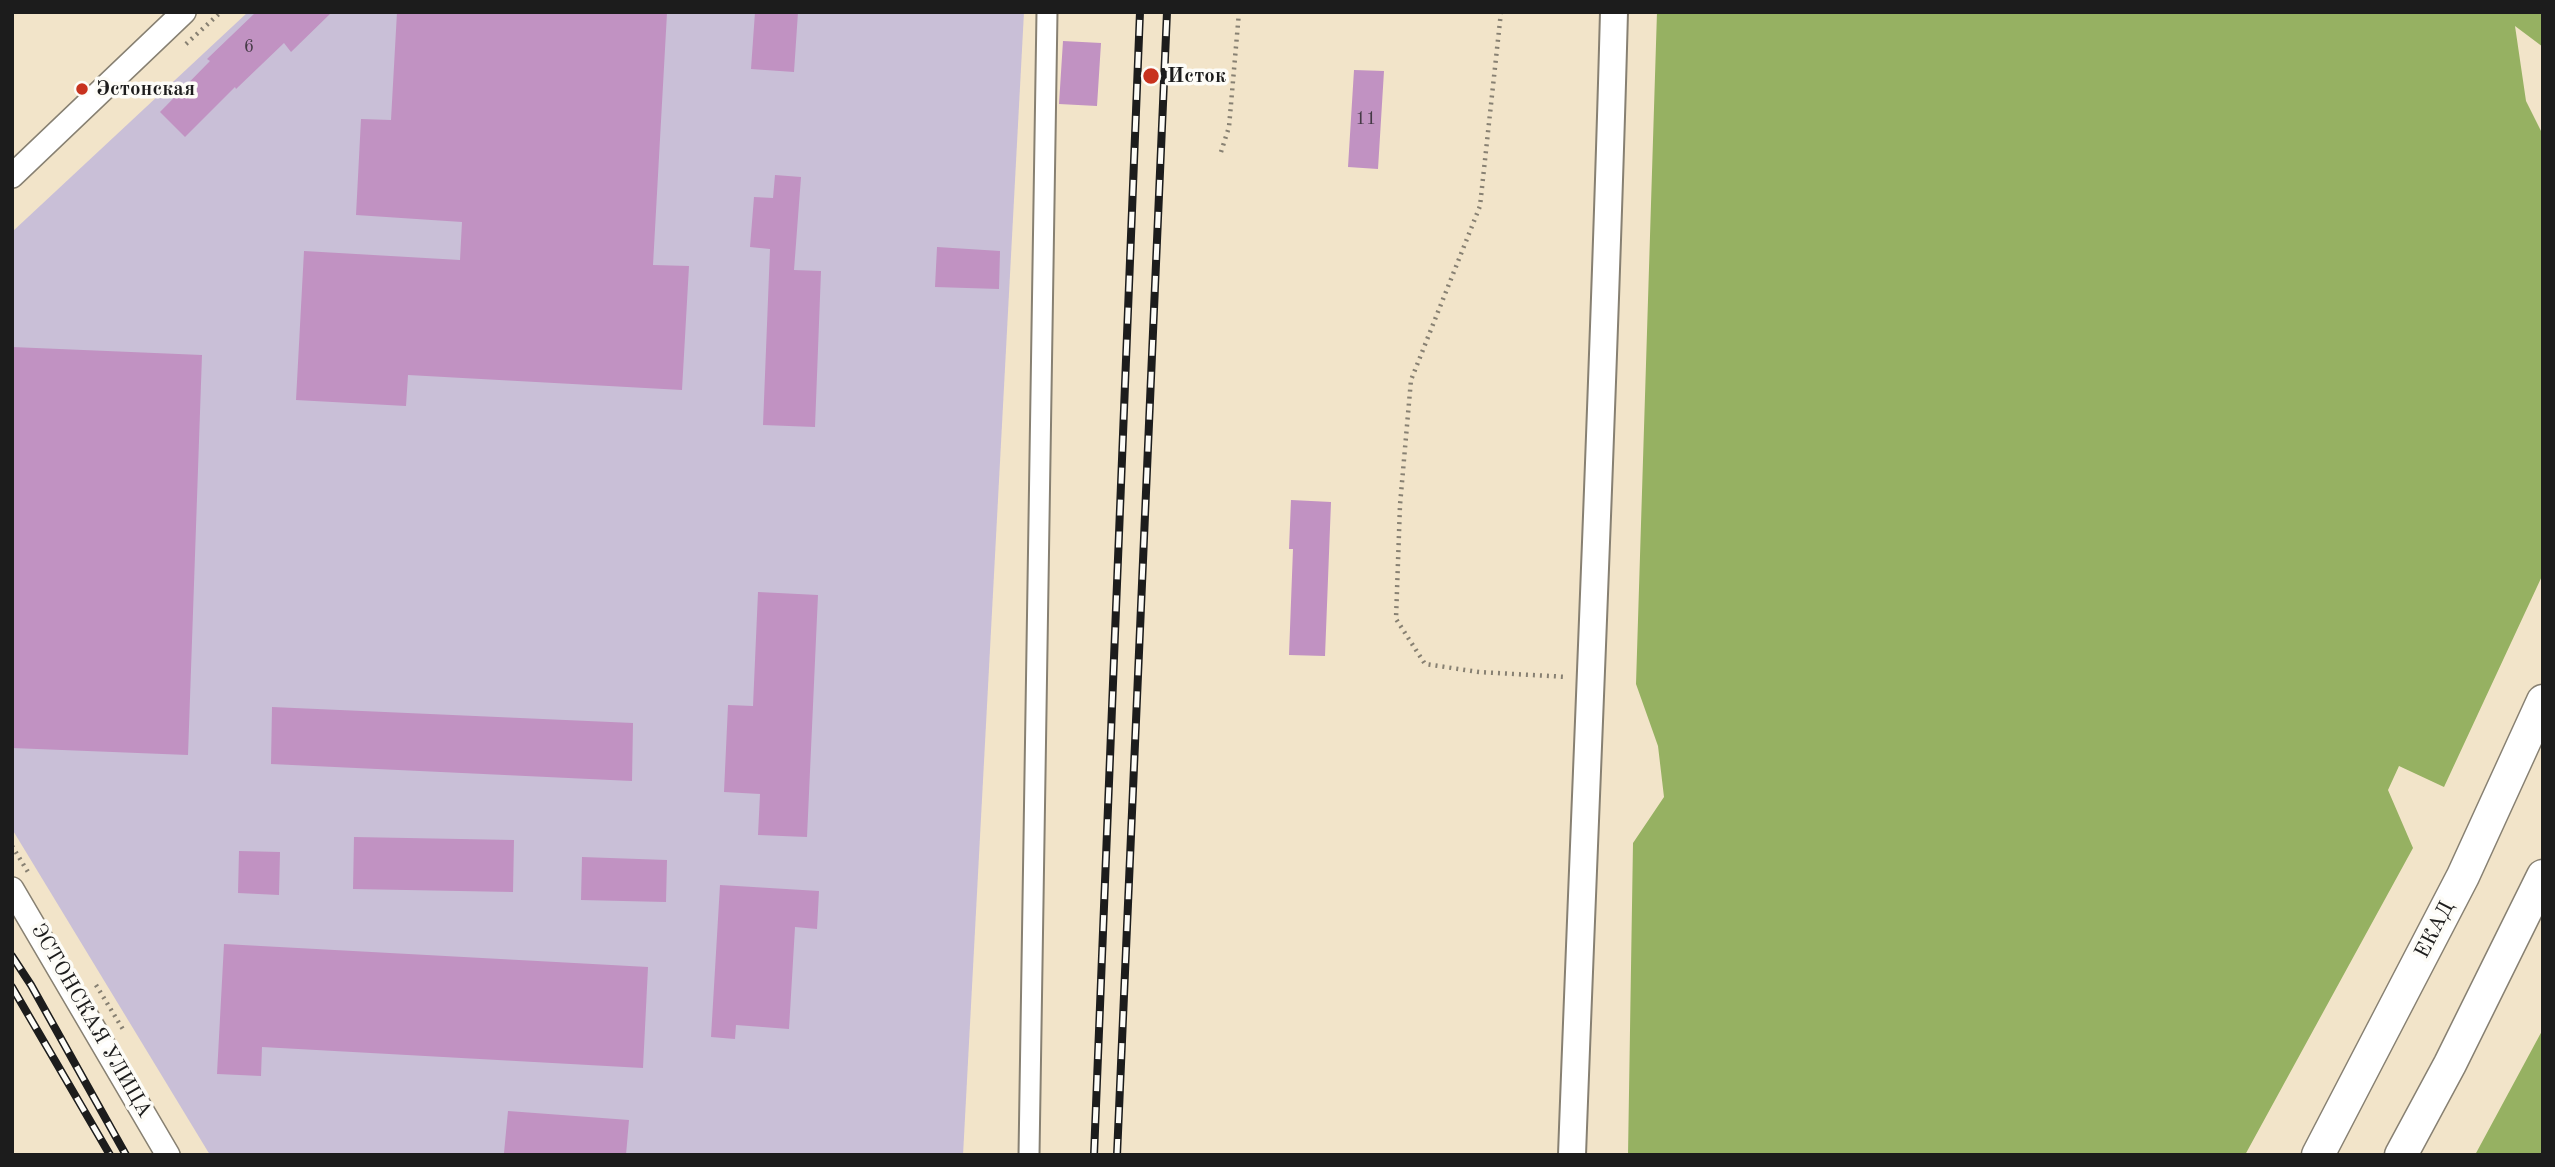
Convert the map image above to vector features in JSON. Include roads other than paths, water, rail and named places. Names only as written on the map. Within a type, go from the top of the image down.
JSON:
[{"type":"highway","name":"ЕКАД","points":[[2318,1155],[2463,876],[2543,701]]},
{"type":"highway","points":[[2401,1155],[2450,1065],[2543,876]]},
{"type":"main road","points":[[1573,1155],[1614,12]]},
{"type":"street","points":[[12,176],[184,12]]},
{"type":"street","points":[[1029,1155],[1047,12]]},
{"type":"street","name":"ЭСТОНСКАЯ УЛИЦА","points":[[12,889],[168,1155]]},
{"type":"railway","points":[[1094,1155],[1140,12]]},
{"type":"railway","points":[[1117,1155],[1167,12]]},
{"type":"railway","points":[[12,956],[126,1155]]},
{"type":"railway","points":[[12,987],[110,1155]]},
{"type":"place","name":"Исток","points":[[1151,76]]},
{"type":"place","name":"Эстонская","points":[[82,89]]}]
